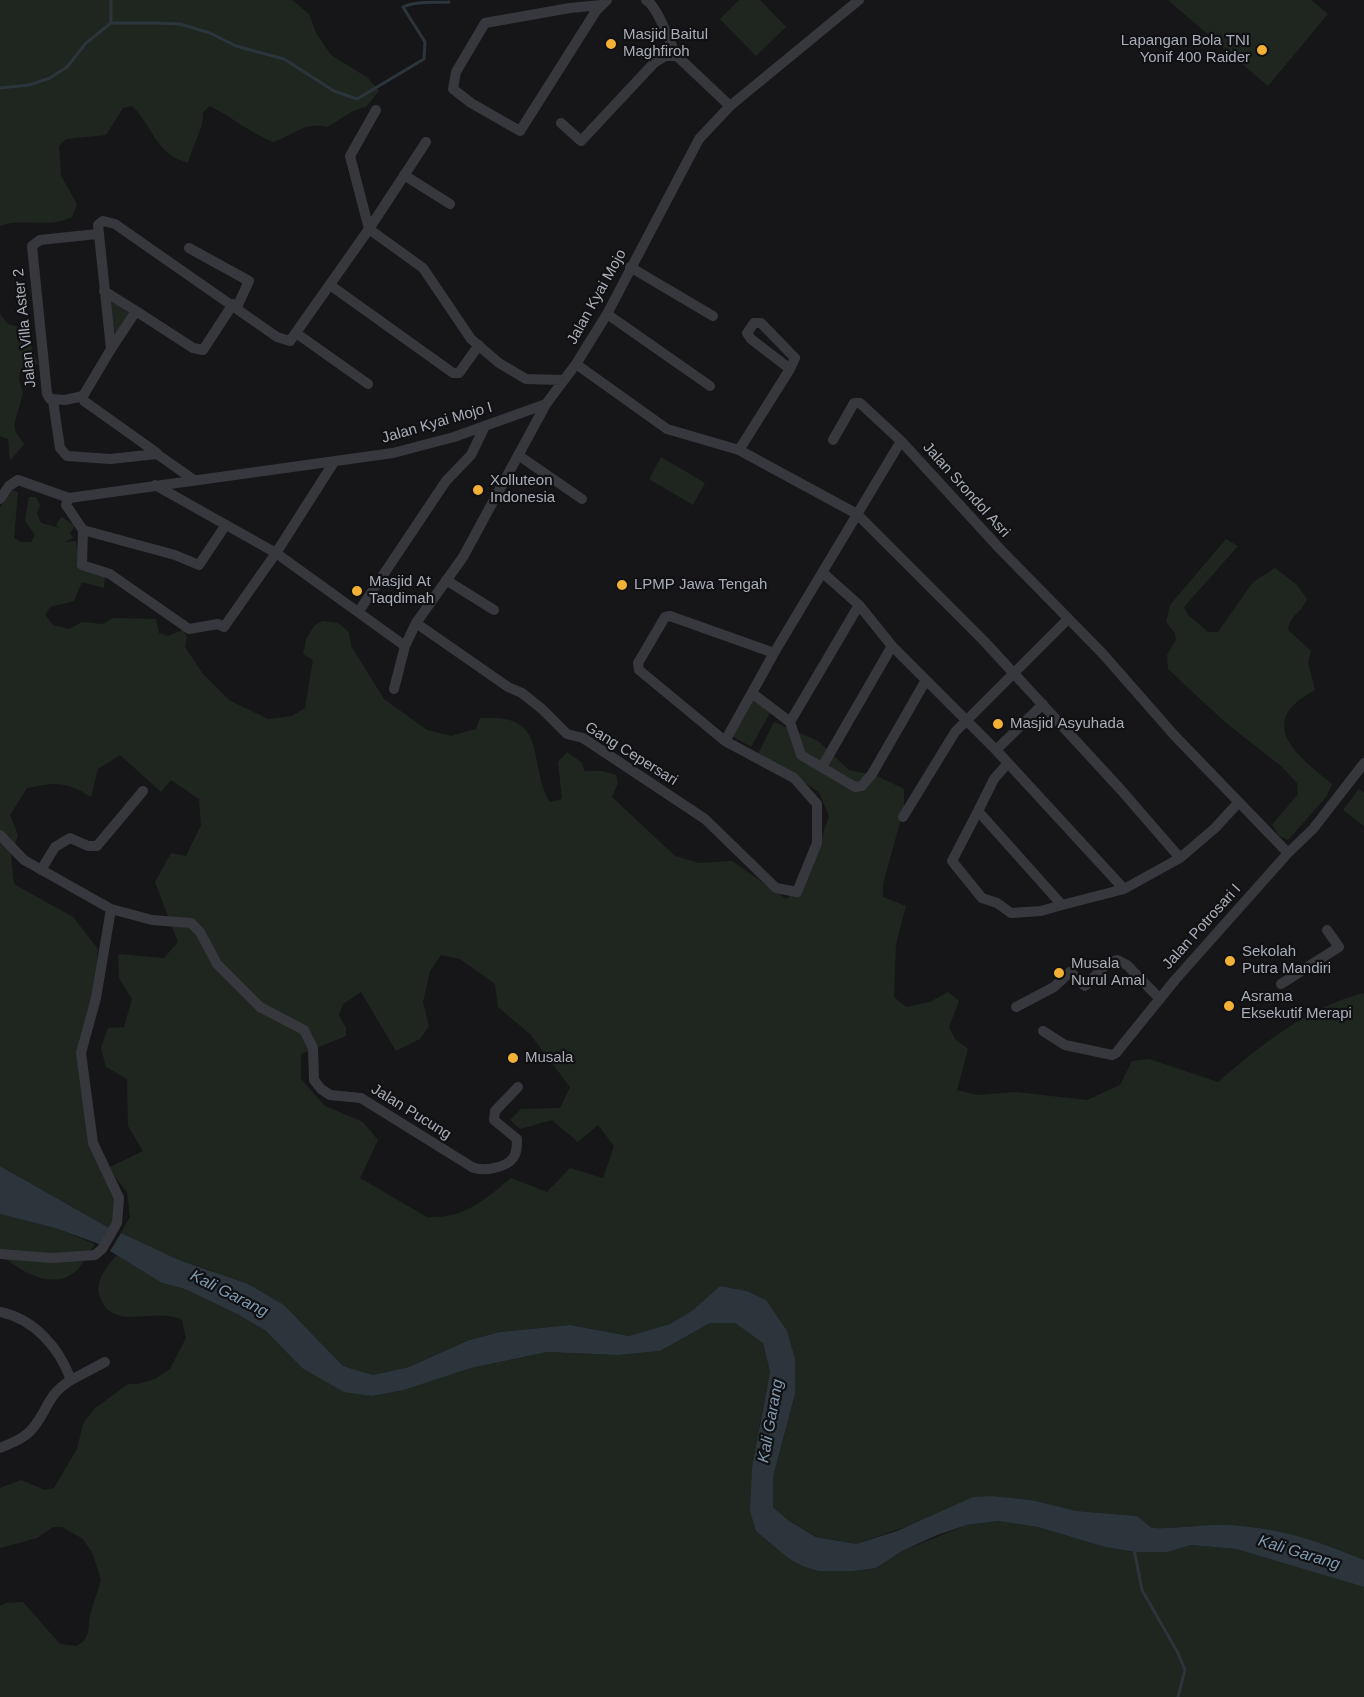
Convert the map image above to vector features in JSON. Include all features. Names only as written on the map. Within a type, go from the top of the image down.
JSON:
[{"type":"street","points":[[646,0],[655,6],[665,34],[677,56],[730,106]]},
{"type":"street","name":"Jalan Kyai Mojo","points":[[394,689],[405,646],[416,623],[463,556],[546,404],[576,364],[607,314],[699,140],[730,106],[860,0]]},
{"type":"street","points":[[604,3],[520,131],[471,103],[453,89],[456,72],[485,23],[604,3]]},
{"type":"street","points":[[561,123],[581,141],[654,63],[665,56],[677,56]]},
{"type":"street","points":[[376,110],[350,155],[369,229],[423,268],[479,345],[499,363],[521,377],[563,380]]},
{"type":"street","points":[[368,384],[296,333],[369,229],[426,142]]},
{"type":"street","points":[[404,175],[450,204]]},
{"type":"street","name":"Jalan Villa Aster 2","points":[[157,454],[110,459],[67,456],[60,448],[53,401],[47,394],[32,246],[40,240],[97,234],[97,227],[100,223],[114,224],[280,339],[290,341],[296,333]]},
{"type":"street","points":[[97,234],[111,349]]},
{"type":"street","points":[[104,291],[201,350],[235,306],[249,280],[189,248]]},
{"type":"street","points":[[630,267],[713,316]]},
{"type":"street","points":[[330,285],[453,373],[459,373],[479,345]]},
{"type":"street","points":[[136,311],[83,396],[84,400],[194,480]]},
{"type":"street","points":[[607,314],[710,386]]},
{"type":"street","points":[[740,450],[790,369],[795,357],[761,323],[754,323],[747,333],[751,339],[790,369]]},
{"type":"street","points":[[576,364],[667,429],[740,450],[857,514],[928,582],[1014,673],[1180,858]]},
{"type":"street","name":"Jalan Villa Aster 2","points":[[53,401],[83,396]]},
{"type":"street","points":[[833,440],[857,402],[901,441]]},
{"type":"street","name":"Jalan Kyai Mojo I","points":[[0,499],[9,486],[18,480],[69,498],[393,453],[485,426],[546,404]]},
{"type":"street","points":[[359,611],[446,481],[471,455],[485,426]]},
{"type":"street","name":"Jalan Srondol Asri","points":[[725,741],[774,653],[901,441],[1238,803],[1288,853]]},
{"type":"street","points":[[518,455],[582,499]]},
{"type":"street","points":[[69,498],[66,506],[83,530],[82,565],[110,574],[189,629],[218,624],[224,627],[276,553],[334,462]]},
{"type":"street","points":[[155,485],[276,553],[359,611],[381,632],[405,646]]},
{"type":"street","points":[[83,530],[175,555],[199,565],[225,526]]},
{"type":"street","points":[[823,573],[859,605],[892,646],[996,750],[1124,889]]},
{"type":"street","points":[[446,580],[494,610]]},
{"type":"street","points":[[790,722],[859,605]]},
{"type":"street","points":[[725,741],[639,670],[639,659],[665,617],[670,616],[774,653]]},
{"type":"street","points":[[903,817],[944,748],[966,719],[1068,619]]},
{"type":"street","name":"Gang Cepersari","points":[[416,623],[508,687],[522,693],[567,734],[583,738],[705,819],[776,888],[797,892],[817,843],[818,806],[806,789],[794,778],[725,741]]},
{"type":"street","points":[[822,767],[892,646]]},
{"type":"street","points":[[752,693],[790,722],[801,755],[849,785],[862,786],[872,774],[926,680]]},
{"type":"street","points":[[996,750],[1043,704]]},
{"type":"street","name":"Jalan Potrosari I","points":[[1043,1031],[1065,1045],[1112,1055],[1121,1048],[1159,998],[1312,829],[1364,763]]},
{"type":"street","points":[[1008,764],[994,779],[952,861],[974,890],[983,898],[998,903],[1011,914],[1041,911],[1124,889],[1180,858],[1215,828],[1238,803]]},
{"type":"street","points":[[41,870],[55,847],[70,838],[88,846],[97,846],[143,791]]},
{"type":"street","points":[[978,811],[1062,904]]},
{"type":"street","name":"Jalan Pucung","points":[[0,835],[21,858],[111,909],[152,920],[191,923],[200,932],[218,964],[260,1007],[304,1030],[313,1048],[314,1080],[321,1089],[330,1095],[361,1098],[472,1167],[481,1169],[505,1164],[512,1159],[517,1139],[494,1120],[495,1111],[518,1087]]},
{"type":"street","points":[[0,1254],[79,1257],[95,1255],[102,1249],[117,1223],[119,1198],[93,1143],[81,1053],[96,998],[111,909]]},
{"type":"street","points":[[1281,984],[1339,947],[1327,930]]},
{"type":"street","points":[[1016,1007],[1054,987],[1070,972],[1085,986],[1107,964],[1116,960],[1126,965],[1159,998]]},
{"type":"street","points":[[0,1312],[34,1326],[47,1340],[71,1380]]},
{"type":"street","points":[[0,1448],[23,1437],[32,1429],[55,1390],[105,1362]]},
{"type":"shaded area","points":[[0,0],[292,0],[309,14],[316,33],[331,55],[368,78],[379,91],[366,107],[350,113],[327,127],[312,126],[273,142],[210,106],[203,112],[202,125],[188,163],[177,159],[161,146],[132,106],[123,108],[106,135],[66,139],[59,146],[61,176],[77,204],[72,217],[53,222],[17,222],[0,226]]},
{"type":"shaded area","points":[[739,0],[760,0],[786,27],[756,56],[720,19]]},
{"type":"shaded area","name":"Lapangan Bola TNI Yonif 400 Raider","points":[[1168,0],[1311,0],[1328,14],[1268,86]]},
{"type":"shaded area","points":[[110,299],[130,314],[115,336]]},
{"type":"shaded area","points":[[0,314],[8,324],[25,329],[38,364],[20,372],[19,380],[23,393],[14,425],[16,433],[24,444],[10,461],[8,439],[0,436]]},
{"type":"shaded area","points":[[661,457],[705,483],[693,505],[649,479]]},
{"type":"shaded area","points":[[13,490],[18,492],[14,538],[21,542],[31,542],[35,535],[25,521],[29,497],[36,497],[40,505],[37,513],[41,523],[60,528],[56,525],[62,517],[75,526],[70,533],[73,538],[65,542],[76,541],[80,569],[105,575],[104,588],[82,582],[74,601],[50,607],[45,615],[53,625],[69,629],[82,622],[103,624],[113,618],[156,619],[159,633],[168,636],[183,630],[187,637],[185,647],[203,674],[229,700],[268,719],[292,716],[305,708],[313,660],[303,654],[307,637],[315,625],[323,621],[338,623],[349,632],[351,646],[384,699],[427,730],[451,736],[476,729],[480,718],[502,718],[518,723],[533,743],[543,786],[550,802],[562,799],[558,762],[567,752],[581,762],[585,771],[602,771],[616,775],[618,783],[612,797],[675,856],[699,863],[732,861],[786,899],[795,891],[808,872],[829,816],[819,792],[758,754],[774,722],[818,741],[849,770],[877,776],[904,789],[904,808],[883,884],[883,897],[906,906],[896,944],[894,997],[906,1007],[930,1002],[948,992],[959,1001],[949,1027],[955,1039],[968,1049],[957,1090],[977,1095],[1016,1092],[1087,1100],[1120,1085],[1132,1061],[1149,1059],[1218,1082],[1286,1029],[1343,999],[1364,993],[1364,1560],[1314,1541],[1266,1529],[1230,1525],[1152,1528],[1137,1516],[1077,1511],[1031,1500],[993,1496],[856,1544],[817,1537],[789,1521],[773,1507],[773,1477],[795,1394],[766,1300],[747,1291],[720,1286],[693,1310],[670,1324],[629,1336],[570,1325],[500,1332],[469,1340],[409,1367],[373,1375],[343,1366],[284,1305],[210,1270],[179,1260],[121,1233],[130,1217],[127,1192],[108,1168],[143,1151],[128,1126],[127,1079],[106,1067],[101,1048],[108,1028],[124,1027],[132,999],[119,978],[118,954],[164,958],[178,942],[155,882],[171,853],[186,856],[201,825],[199,799],[171,780],[161,792],[120,755],[98,769],[91,797],[75,788],[60,784],[27,788],[10,815],[18,835],[11,857],[14,884],[73,917],[98,949],[94,997],[77,1051],[89,1140],[121,1197],[111,1229],[0,1166],[0,507]],"holes":[[[441,955],[460,959],[495,984],[498,1007],[530,1034],[570,1087],[560,1108],[521,1109],[510,1120],[520,1129],[552,1120],[578,1142],[598,1125],[614,1146],[603,1178],[570,1168],[547,1192],[511,1178],[473,1206],[462,1212],[440,1217],[427,1217],[360,1178],[378,1140],[363,1122],[325,1106],[301,1079],[301,1054],[346,1036],[346,1028],[339,1015],[343,1004],[361,992],[396,1051],[420,1039],[429,1026],[423,1002],[430,971]]]},
{"type":"shaded area","points":[[1226,539],[1238,546],[1184,607],[1188,615],[1208,632],[1218,632],[1253,582],[1275,568],[1296,584],[1307,599],[1291,621],[1288,630],[1311,651],[1308,662],[1315,690],[1297,702],[1287,715],[1284,727],[1295,751],[1332,784],[1326,797],[1288,840],[1279,836],[1272,825],[1298,794],[1297,783],[1281,766],[1225,722],[1168,669],[1167,655],[1176,640],[1175,633],[1166,622],[1170,605]]},
{"type":"shaded area","points":[[753,698],[772,709],[751,747],[731,735]]},
{"type":"shaded area","points":[[1359,789],[1364,793],[1364,826],[1343,810]]},
{"type":"shaded area","points":[[0,1214],[55,1228],[95,1244],[79,1268],[67,1277],[46,1279],[36,1276],[25,1272],[0,1253]]},
{"type":"shaded area","points":[[117,1255],[162,1283],[185,1289],[266,1331],[302,1368],[372,1396],[404,1390],[471,1368],[547,1352],[618,1355],[660,1351],[710,1323],[735,1323],[763,1343],[770,1372],[759,1428],[757,1531],[788,1558],[802,1566],[853,1571],[876,1568],[902,1551],[967,1525],[998,1521],[1038,1527],[1105,1547],[1136,1552],[1168,1552],[1191,1545],[1236,1549],[1364,1587],[1364,1697],[0,1697],[0,1606],[6,1603],[23,1602],[60,1644],[77,1646],[84,1641],[88,1633],[90,1615],[101,1580],[93,1554],[83,1539],[62,1527],[53,1527],[37,1538],[0,1548],[0,1488],[21,1480],[45,1490],[54,1488],[77,1449],[83,1424],[94,1409],[128,1384],[138,1384],[155,1379],[170,1369],[186,1338],[182,1320],[171,1316],[125,1316],[114,1314],[106,1308],[100,1297],[100,1280]]},
{"type":"water","points":[[0,1166],[111,1229],[102,1245],[55,1228],[0,1214]]},
{"type":"water","name":"Kali Garang","points":[[121,1233],[179,1260],[248,1284],[284,1305],[343,1366],[373,1375],[409,1367],[469,1340],[500,1332],[570,1325],[629,1336],[670,1324],[693,1310],[720,1286],[747,1291],[766,1300],[787,1331],[795,1359],[795,1394],[773,1477],[773,1507],[789,1521],[816,1537],[856,1544],[897,1531],[973,1497],[993,1496],[1031,1500],[1077,1511],[1137,1516],[1152,1528],[1230,1525],[1283,1533],[1314,1541],[1364,1560],[1364,1587],[1236,1549],[1191,1545],[1168,1552],[1136,1552],[1105,1547],[1038,1527],[998,1521],[967,1525],[937,1535],[902,1551],[876,1568],[819,1571],[802,1566],[788,1558],[756,1531],[750,1511],[752,1468],[770,1372],[763,1343],[735,1323],[710,1323],[660,1351],[618,1355],[547,1352],[471,1368],[404,1390],[372,1396],[344,1392],[302,1368],[266,1331],[185,1289],[162,1283],[110,1251]]},
{"type":"waterway","points":[[111,0],[111,23]]},
{"type":"waterway","points":[[0,88],[29,85],[50,78],[67,67],[86,43],[111,23],[153,23],[180,24],[210,33],[236,46],[284,59],[334,91],[357,99],[424,59],[425,42],[403,7],[419,3],[449,2]]},
{"type":"waterway","points":[[1134,1549],[1142,1590],[1178,1653],[1185,1670],[1178,1697]]},
{"type":"place","name":"Masjid Baitul Maghfiroh","points":[[611,44]]},
{"type":"place","name":"Lapangan Bola TNI Yonif 400 Raider","points":[[1262,50]]},
{"type":"place","name":"Xolluteon Indonesia","points":[[478,490]]},
{"type":"place","name":"LPMP Jawa Tengah","points":[[622,585]]},
{"type":"place","name":"Masjid At Taqdimah","points":[[357,591]]},
{"type":"place","name":"Masjid Asyuhada","points":[[998,724]]},
{"type":"place","name":"Sekolah Putra Mandiri","points":[[1230,961]]},
{"type":"place","name":"Musala Nurul Amal","points":[[1059,973]]},
{"type":"place","name":"Asrama Eksekutif Merapi","points":[[1229,1006]]},
{"type":"place","name":"Musala","points":[[513,1058]]}]
